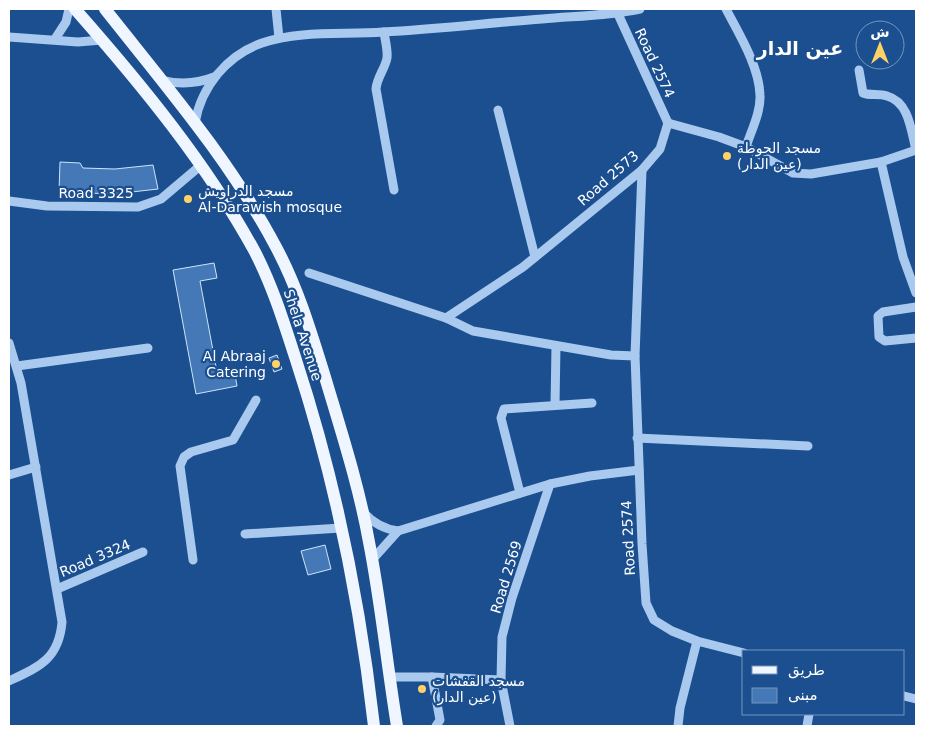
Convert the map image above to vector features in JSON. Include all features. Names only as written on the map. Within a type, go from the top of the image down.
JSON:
[{"type":"main road","name":"Shela Avenue","points":[[75,9],[176,132],[235,219],[255,252],[272,286],[307,394],[341,528],[353,581],[369,679],[374,726]]},
{"type":"main road","name":"Shela Avenue","points":[[105,9],[195,123],[255,209],[295,286],[350,458],[372,560],[397,726]]},
{"type":"street","points":[[55,39],[66,22],[69,9]]},
{"type":"street","points":[[276,9],[279,38]]},
{"type":"street","points":[[161,80],[185,84],[205,81],[214,77],[250,48],[279,38],[384,32],[573,12],[618,14],[640,9]]},
{"type":"street","points":[[726,9],[746,48],[758,78],[760,96],[758,109],[746,147]]},
{"type":"street","name":"Road 2574","points":[[618,14],[668,123]]},
{"type":"street","points":[[384,32],[387,55],[377,79],[376,90],[394,190]]},
{"type":"street","points":[[9,37],[78,42],[102,40]]},
{"type":"street","points":[[668,123],[719,137],[746,147],[793,173],[811,174],[881,162],[916,150],[904,107],[897,100],[886,95],[863,92],[859,70]]},
{"type":"street","points":[[195,123],[201,98],[214,77]]},
{"type":"street","points":[[498,110],[535,257]]},
{"type":"street","name":"Road 2573","points":[[446,318],[509,277],[642,170],[660,149],[668,123]]},
{"type":"street","points":[[881,162],[902,257],[916,289]]},
{"type":"street","name":"Road 3325","points":[[9,201],[47,206],[138,207],[161,199],[200,166]]},
{"type":"street","name":"Road 2574","points":[[642,170],[635,356],[638,470],[646,602],[654,620],[672,631],[697,641],[742,653]]},
{"type":"street","points":[[309,274],[446,318],[473,331],[611,355],[635,356]]},
{"type":"street","points":[[916,307],[883,312],[878,316],[877,327],[879,337],[885,340],[916,338]]},
{"type":"street","points":[[9,343],[17,366],[62,622],[58,646],[51,656],[42,664],[9,681]]},
{"type":"street","points":[[555,405],[556,346]]},
{"type":"street","points":[[17,366],[148,348]]},
{"type":"street","points":[[193,560],[180,466],[184,457],[191,452],[233,440],[256,400]]},
{"type":"street","points":[[520,493],[501,418],[504,409],[592,403]]},
{"type":"street","points":[[637,438],[808,446]]},
{"type":"street","points":[[9,475],[36,467]]},
{"type":"street","points":[[372,560],[398,531],[550,484],[590,476],[638,470]]},
{"type":"street","name":"Road 2569","points":[[510,726],[501,680],[502,637],[512,598],[550,484]]},
{"type":"street","points":[[362,511],[374,523],[398,531]]},
{"type":"street","points":[[245,534],[341,528]]},
{"type":"street","name":"Road 3324","points":[[57,589],[143,552]]},
{"type":"street","points":[[678,726],[680,708],[697,641]]},
{"type":"street","points":[[389,677],[501,680]]},
{"type":"street","points":[[432,677],[440,720],[436,726]]},
{"type":"building","points":[[60,162],[80,163],[83,168],[115,169],[153,165],[158,189],[114,194],[59,192]]},
{"type":"building","points":[[214,263],[217,278],[200,281],[217,372],[234,369],[237,386],[196,394],[173,270]]},
{"type":"building","name":"Al Abraaj Catering","points":[[277,355],[282,369],[274,372],[269,358]]},
{"type":"building","points":[[325,545],[331,569],[308,575],[301,551]]},
{"type":"place","name":"مسجد الحوطة (عين الدار)","points":[[727,156]]},
{"type":"place","name":"مسجد الدراويش Al-Darawish mosque","points":[[188,199]]},
{"type":"place","name":"Al Abraaj Catering","points":[[276,364]]},
{"type":"place","name":"مسجد القفشات (عين الدار)","points":[[422,689]]},
{"type":"district","name":"عين الدار","points":[[800,48]]}]
